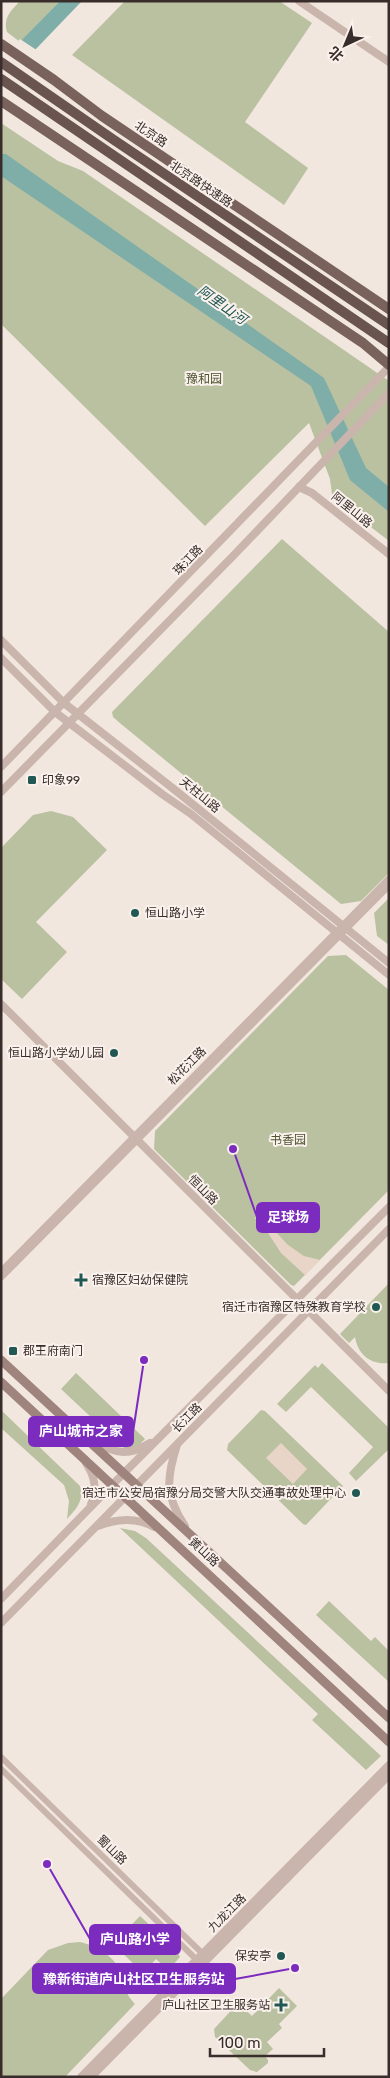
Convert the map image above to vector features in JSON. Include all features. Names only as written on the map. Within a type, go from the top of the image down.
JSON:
[{"type":"highway","name":"北京路快速路","points":[[1,62],[389,326]]},
{"type":"highway","points":[[1,79],[389,343]]},
{"type":"highway","points":[[364,326],[389,348]]},
{"type":"main road","name":"北京路","points":[[4,46],[60,84],[102,116],[389,309]]},
{"type":"main road","points":[[1,101],[363,343],[389,366]]},
{"type":"main road","name":"黄山路","points":[[1,1360],[389,1718]]},
{"type":"main road","name":"黄山路","points":[[1,1382],[389,1742]]},
{"type":"street","points":[[299,1],[389,62]]},
{"type":"street","name":"珠江路","points":[[1,766],[389,366]]},
{"type":"street","points":[[1,792],[389,393]]},
{"type":"street","name":"阿里山路","points":[[299,487],[312,493],[389,554]]},
{"type":"street","name":"天柱山路","points":[[1,640],[64,703],[79,713],[389,963]]},
{"type":"street","name":"天柱山路","points":[[1,658],[55,712],[191,814],[389,975]]},
{"type":"street","name":"松花江路","points":[[1,1278],[344,927],[389,878]]},
{"type":"street","name":"松花江路","points":[[344,927],[389,886]]},
{"type":"street","name":"恒山路","points":[[1,1004],[295,1301],[389,1391]]},
{"type":"street","name":"恒山路","points":[[1,1011],[134,1140]]},
{"type":"street","name":"松花江路","points":[[1,1271],[134,1140]]},
{"type":"street","name":"长江路","points":[[1,1599],[124,1472],[389,1207]]},
{"type":"street","name":"长江路","points":[[1,1623],[389,1229]]},
{"type":"street","name":"恒山路","points":[[307,1312],[389,1398]]},
{"type":"street","points":[[88,1440],[116,1451],[131,1452],[160,1437]]},
{"type":"street","points":[[177,1444],[169,1475],[168,1493],[174,1511],[189,1532]]},
{"type":"street","points":[[81,1455],[90,1468],[95,1486],[93,1501],[87,1511]]},
{"type":"street","points":[[96,1526],[107,1522],[135,1519],[147,1523],[164,1533]]},
{"type":"street","name":"蜀山路","points":[[1,1757],[202,1959]]},
{"type":"street","name":"九龙江路","points":[[91,2077],[389,1764]]},
{"type":"street","name":"蜀山路","points":[[1,1769],[202,1959]]},
{"type":"street","name":"九龙江路","points":[[82,2077],[389,1775]]},
{"type":"green space","points":[[20,1],[60,1],[20,42],[7,32],[6,22]]},
{"type":"green space","points":[[125,1],[279,1],[312,23],[245,122],[308,168],[284,205],[72,55]]},
{"type":"green space","name":"豫和园","points":[[1,123],[58,161],[83,171],[389,381],[389,541],[341,504],[332,494],[330,479],[309,423],[205,526],[1,324]]},
{"type":"green space","points":[[282,539],[389,632],[389,873],[361,901],[341,904],[113,717],[112,712]]},
{"type":"green space","points":[[51,811],[73,817],[107,850],[36,922],[67,952],[22,999],[1,979],[1,848],[33,815]]},
{"type":"green space","points":[[389,898],[389,945],[377,936],[374,913]]},
{"type":"green space","name":"书香园","points":[[346,955],[389,990],[389,1190],[294,1286],[154,1149],[155,1131],[328,956]]},
{"type":"green space","name":"宿迁市宿豫区特殊教育学校","points":[[389,1283],[389,1363],[382,1363],[366,1358],[359,1349],[355,1337],[349,1343],[340,1334]]},
{"type":"green space","points":[[322,1363],[389,1428],[389,1449],[356,1481],[349,1473],[373,1447],[311,1387],[286,1412],[277,1404],[315,1365],[318,1368]]},
{"type":"green space","points":[[76,1373],[145,1439],[138,1446],[126,1450],[61,1389]]},
{"type":"green space","points":[[1,1410],[80,1486],[81,1496],[77,1508],[67,1519],[69,1501],[64,1485],[1,1428]]},
{"type":"green space","points":[[261,1410],[265,1411],[343,1486],[306,1525],[227,1450],[228,1444]]},
{"type":"green space","points":[[120,1528],[135,1531],[146,1538],[381,1756],[366,1770],[312,1720],[318,1714]]},
{"type":"green space","points":[[329,1601],[371,1641],[375,1637],[389,1651],[389,1682],[316,1615]]},
{"type":"green space","points":[[140,1916],[177,1951],[180,1957],[168,1970],[156,1959],[143,1973],[113,1944]]},
{"type":"green space","points":[[80,1942],[95,1947],[113,1960],[124,1980],[128,1995],[135,2004],[65,2077],[1,2077],[1,1999],[48,1950],[68,1943]]},
{"type":"green space","points":[[279,1988],[297,2006],[279,2024],[282,2028],[267,2042],[273,2049],[265,2056],[268,2063],[257,2072],[250,2070],[215,2037],[214,2029],[238,2003],[252,2016]]},
{"type":"shaded area","points":[[266,1215],[273,1229],[288,1245],[304,1256],[320,1260],[305,1275],[281,1253],[261,1222],[254,1218]]},
{"type":"shaded area","points":[[281,1443],[307,1469],[293,1484],[266,1458]]},
{"type":"water","points":[[60,1],[82,1],[9,77],[1,61]]},
{"type":"water","points":[[1,154],[6,154],[324,378],[366,468],[389,487],[389,512],[350,480],[311,386],[1,176]]},
{"type":"pier","points":[[20,39],[38,51],[1,87],[1,58]]},
{"type":"place","name":"印象99","points":[[32,780]]},
{"type":"place","name":"恒山路小学","points":[[135,913]]},
{"type":"place","name":"恒山路小学幼儿园","points":[[114,1053]]},
{"type":"place","name":"足球场","points":[[233,1149]]},
{"type":"place","name":"宿豫区妇幼保健院","points":[[81,1280]]},
{"type":"place","name":"宿迁市宿豫区特殊教育学校","points":[[376,1307]]},
{"type":"place","name":"郡王府南门","points":[[13,1351]]},
{"type":"place","name":"庐山城市之家","points":[[144,1360]]},
{"type":"place","name":"宿迁市公安局宿豫分局交警大队交通事故处理中心","points":[[356,1493]]},
{"type":"place","name":"庐山路小学","points":[[47,1864]]},
{"type":"place","name":"保安亭","points":[[281,1956]]},
{"type":"place","name":"豫新街道庐山社区卫生服务站","points":[[295,1968]]},
{"type":"place","name":"庐山社区卫生服务站","points":[[281,2005]]},
{"type":"water label","name":"阿里山河","points":[[222,305]]}]
